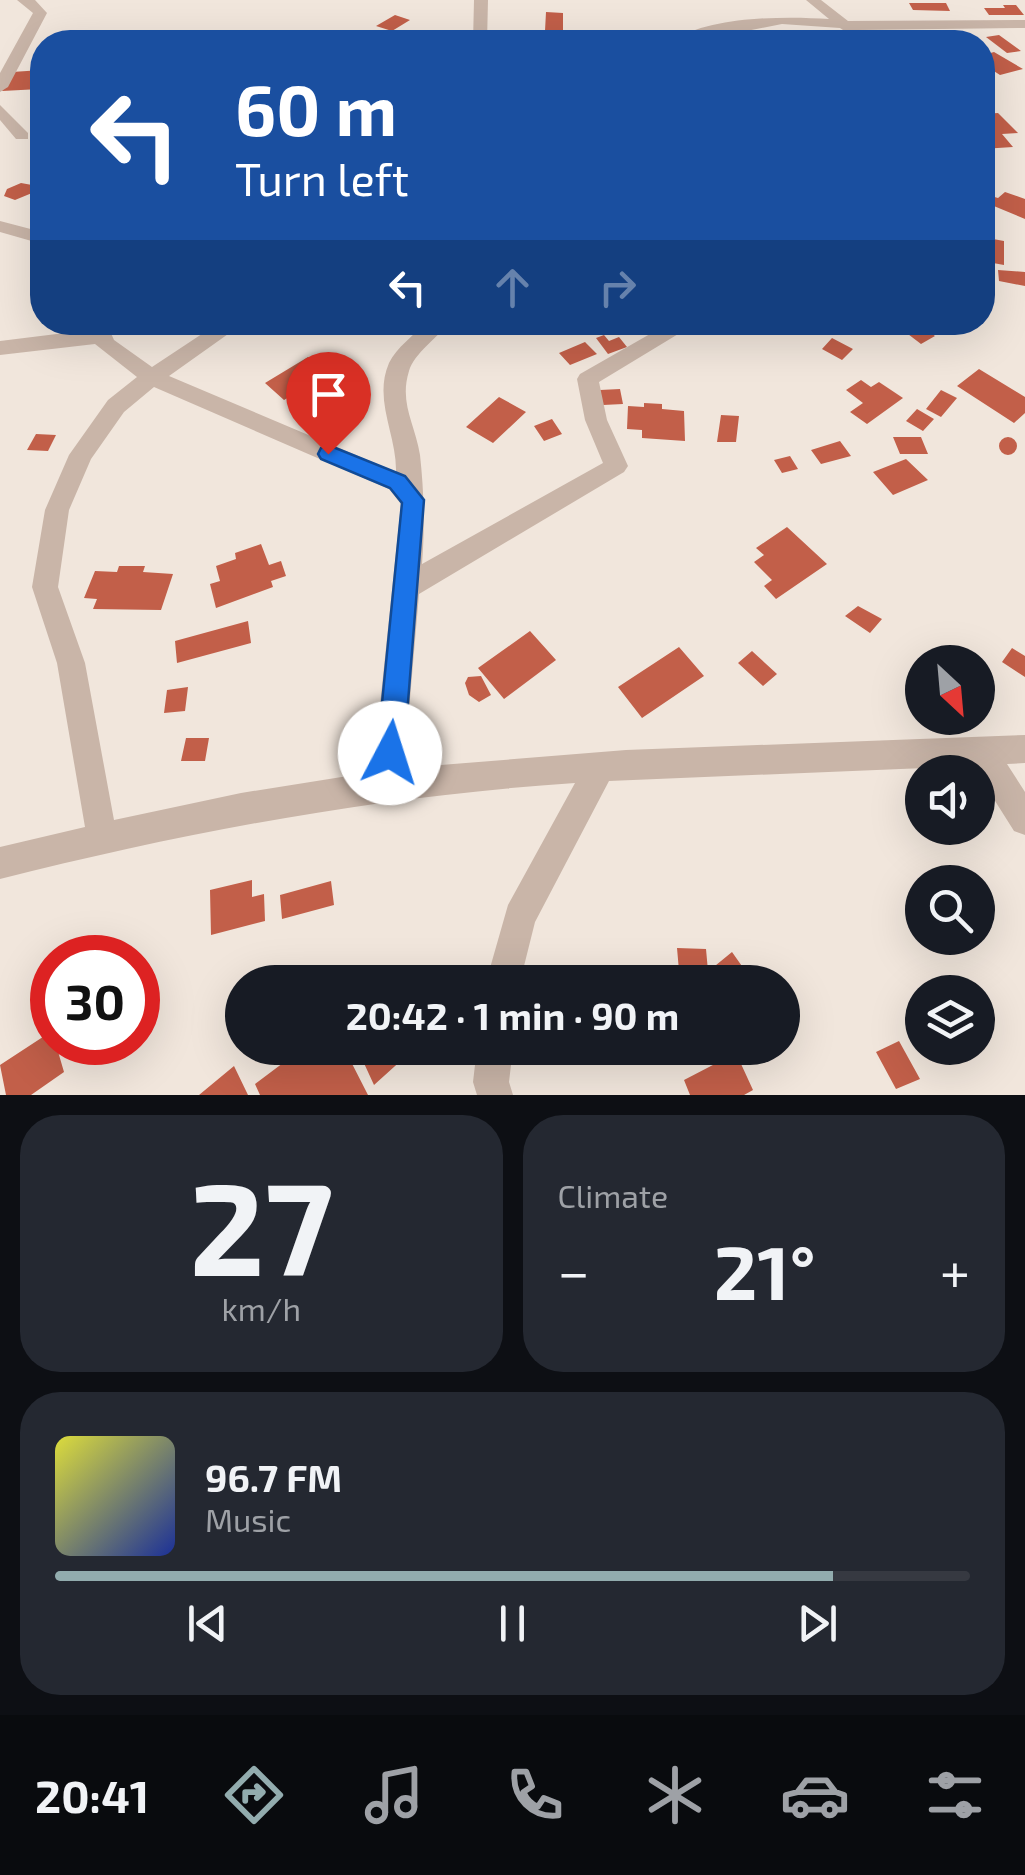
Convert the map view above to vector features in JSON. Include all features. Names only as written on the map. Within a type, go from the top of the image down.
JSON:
[{"type":"street","points":[[24,0],[35,5],[40,13],[31,30]]},
{"type":"street","points":[[480,30],[481,0]]},
{"type":"street","points":[[813,0],[851,30]]},
{"type":"street","points":[[726,30],[758,22],[801,20],[845,25],[1025,24]]},
{"type":"street","points":[[0,87],[30,32]]},
{"type":"street","points":[[0,110],[22,136]]},
{"type":"street","points":[[0,226],[30,235]]},
{"type":"street","points":[[0,348],[67,335]]},
{"type":"street","points":[[101,335],[105,344],[152,377],[397,482],[408,491]]},
{"type":"street","points":[[102,838],[70,663],[45,587],[57,510],[81,455],[116,406],[215,335]]},
{"type":"street","points":[[387,786],[414,514],[408,491],[408,454],[393,403],[399,364],[426,335]]},
{"type":"street","points":[[406,589],[453,555],[573,494],[616,466],[596,420],[588,379],[665,335]]},
{"type":"street","points":[[0,863],[188,816],[387,786],[600,767],[1025,749]]},
{"type":"street","points":[[981,751],[1025,820]]},
{"type":"street","points":[[507,965],[520,917],[600,767]]},
{"type":"building","points":[[909,3],[946,3],[950,11],[913,10]]},
{"type":"building","points":[[1003,5],[1016,5],[1024,15],[989,15],[984,8],[1005,8]]},
{"type":"building","points":[[546,12],[563,13],[563,30],[545,30]]},
{"type":"building","points":[[395,15],[410,20],[394,30],[376,26]]},
{"type":"building","points":[[995,36],[1021,51],[1007,53],[995,44]]},
{"type":"building","points":[[995,53],[1023,69],[1000,75],[995,72]]},
{"type":"building","points":[[30,71],[30,90],[2,91],[12,72]]},
{"type":"building","points":[[995,113],[1018,133],[1002,134],[1013,147],[995,148]]},
{"type":"building","points":[[21,183],[30,185],[30,194],[15,200],[4,196],[7,189]]},
{"type":"building","points":[[1005,192],[1025,199],[1025,219],[995,206],[995,197]]},
{"type":"building","points":[[995,239],[1004,241],[1004,265],[995,263]]},
{"type":"building","points":[[998,270],[1025,272],[1025,286],[999,281]]},
{"type":"building","points":[[604,335],[609,341],[619,337],[627,347],[608,354],[596,338]]},
{"type":"building","points":[[909,335],[935,336],[921,344]]},
{"type":"building","points":[[832,338],[853,349],[842,360],[822,349]]},
{"type":"building","points":[[585,342],[597,354],[570,365],[559,353]]},
{"type":"building","points":[[308,357],[328,374],[284,400],[265,383]]},
{"type":"building","points":[[979,369],[1025,397],[1025,413],[1014,423],[957,386]]},
{"type":"building","points":[[861,380],[871,387],[879,382],[903,398],[867,424],[850,412],[863,403],[846,390]]},
{"type":"building","points":[[620,389],[623,404],[603,405],[600,390]]},
{"type":"building","points":[[941,390],[957,398],[941,417],[926,409]]},
{"type":"building","points":[[499,397],[526,412],[493,443],[466,427]]},
{"type":"building","points":[[644,403],[684,411],[685,441],[642,438],[642,430],[627,429],[628,406],[644,407]]},
{"type":"building","points":[[917,409],[934,419],[923,431],[906,421]]},
{"type":"building","points":[[721,415],[739,416],[736,442],[717,442]]},
{"type":"building","points":[[552,419],[562,434],[544,441],[534,426]]},
{"type":"building","points":[[36,434],[56,435],[48,451],[27,450]]},
{"type":"building","points":[[893,437],[921,437],[928,454],[900,454]]},
{"type":"building","points":[[1008,437],[1017,446],[1008,455],[999,446]]},
{"type":"building","points":[[840,441],[851,456],[821,464],[811,450]]},
{"type":"building","points":[[790,456],[798,469],[782,473],[774,460]]},
{"type":"building","points":[[906,459],[928,480],[893,495],[873,472]]},
{"type":"building","points":[[787,527],[827,564],[776,599],[764,586],[772,580],[754,562],[764,555],[756,548]]},
{"type":"building","points":[[261,544],[269,565],[281,561],[286,576],[271,581],[273,587],[216,608],[210,584],[220,581],[216,566],[236,559],[235,553]]},
{"type":"building","points":[[119,566],[145,566],[143,572],[173,574],[161,610],[93,609],[97,599],[84,598],[95,571],[117,572]]},
{"type":"building","points":[[858,606],[882,619],[870,633],[845,616]]},
{"type":"building","points":[[248,621],[251,643],[177,663],[175,641]]},
{"type":"building","points":[[530,631],[556,660],[504,699],[478,668]]},
{"type":"building","points":[[679,647],[704,676],[642,718],[618,687]]},
{"type":"building","points":[[1012,648],[1025,656],[1025,677],[1002,662]]},
{"type":"building","points":[[752,651],[777,674],[763,686],[738,663]]},
{"type":"building","points":[[481,676],[491,695],[479,702],[469,695],[465,683],[468,677]]},
{"type":"building","points":[[188,687],[185,711],[164,713],[167,690]]},
{"type":"building","points":[[186,738],[209,738],[205,761],[181,761]]},
{"type":"building","points":[[252,880],[252,897],[264,894],[265,921],[211,935],[210,890]]},
{"type":"building","points":[[331,881],[334,905],[282,919],[280,895]]},
{"type":"building","points":[[677,948],[706,949],[707,965],[678,965]]},
{"type":"building","points":[[732,952],[741,965],[716,965]]},
{"type":"building","points":[[899,1041],[905,1052],[905,1065],[912,1065],[920,1079],[896,1089],[876,1052]]},
{"type":"building","points":[[30,1045],[30,1065],[62,1065],[64,1072],[31,1095],[6,1095],[0,1065]]},
{"type":"building","points":[[280,1065],[353,1065],[368,1095],[260,1095],[255,1084]]},
{"type":"building","points":[[365,1065],[396,1065],[374,1085]]},
{"type":"building","points":[[713,1065],[742,1065],[753,1090],[744,1095],[690,1095],[684,1080]]},
{"type":"building","points":[[234,1066],[248,1095],[199,1095]]},
{"type":"route","points":[[328,454],[397,482],[414,500],[390,753]]}]
